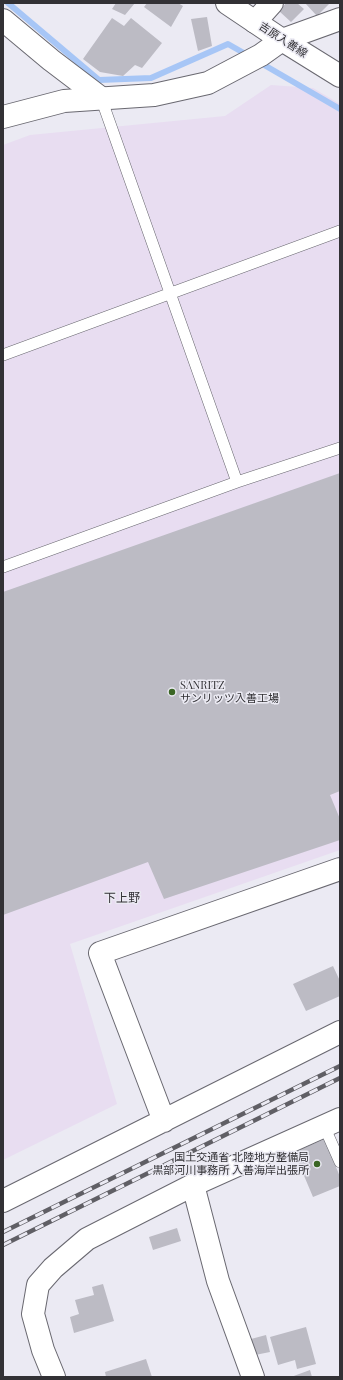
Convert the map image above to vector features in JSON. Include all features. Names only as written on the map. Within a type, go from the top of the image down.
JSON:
[{"type":"street","name":"吉原入善線","points":[[227,3],[282,40],[340,76]]},
{"type":"street","points":[[255,22],[272,3]]},
{"type":"street","points":[[3,117],[64,101],[154,95],[208,83],[261,55],[282,40],[340,19]]},
{"type":"street","points":[[3,20],[51,60],[102,98]]},
{"type":"street","points":[[164,1121],[100,954],[340,868]]},
{"type":"street","points":[[3,1201],[340,1032]]},
{"type":"street","points":[[54,1377],[43,1350],[33,1314],[38,1285],[53,1268],[87,1239],[193,1185],[332,1122]]},
{"type":"street","points":[[193,1185],[218,1281],[254,1377]]},
{"type":"lane","points":[[102,98],[237,482]]},
{"type":"lane","points":[[3,355],[340,231]]},
{"type":"lane","points":[[3,567],[237,482],[340,448]]},
{"type":"lane","points":[[332,1122],[340,1162]]},
{"type":"shaded area","points":[[271,85],[313,88],[340,104],[340,850],[70,944],[117,1104],[3,1160],[3,145],[30,135],[225,116]]},
{"type":"building","points":[[116,3],[135,3],[125,15],[112,9]]},
{"type":"building","points":[[147,3],[178,3],[183,6],[171,27],[144,7]]},
{"type":"building","points":[[286,3],[297,3],[304,9],[291,22],[279,11]]},
{"type":"building","points":[[305,3],[330,3],[317,16]]},
{"type":"building","points":[[207,17],[212,46],[198,51],[191,19]]},
{"type":"building","points":[[112,18],[124,26],[131,18],[162,43],[142,68],[135,65],[123,76],[100,72],[83,59]]},
{"type":"building","name":"SANRITZ サンリッツ入善工場","points":[[340,473],[340,791],[330,795],[340,819],[340,840],[164,899],[148,862],[3,915],[3,592]]},
{"type":"building","points":[[333,966],[340,981],[340,996],[306,1011],[293,984]]},
{"type":"building","name":"国土交通省 北陸地方整備局 黒部河川事務所 入善海岸出張所","points":[[325,1139],[340,1177],[340,1186],[313,1197],[294,1152]]},
{"type":"building","points":[[177,1228],[181,1241],[153,1250],[149,1237]]},
{"type":"building","points":[[103,1284],[114,1321],[74,1333],[70,1317],[79,1314],[75,1300],[94,1295],[92,1287]]},
{"type":"building","points":[[306,1327],[316,1364],[297,1369],[295,1360],[278,1365],[270,1337]]},
{"type":"building","points":[[266,1335],[270,1352],[255,1355],[251,1339]]},
{"type":"building","points":[[146,1359],[152,1377],[106,1377],[105,1372]]},
{"type":"building","points":[[310,1370],[312,1377],[291,1377]]},
{"type":"waterway","points":[[8,3],[99,80],[151,78],[228,44],[249,56]]},
{"type":"waterway","points":[[259,62],[340,109]]},
{"type":"railway","points":[[3,1232],[340,1066]]},
{"type":"railway","points":[[3,1245],[340,1078]]},
{"type":"place","name":"SANRITZ サンリッツ入善工場","points":[[172,692]]},
{"type":"place","name":"国土交通省 北陸地方整備局 黒部河川事務所 入善海岸出張所","points":[[317,1164]]},
{"type":"district","name":"下上野","points":[[122,898]]}]
